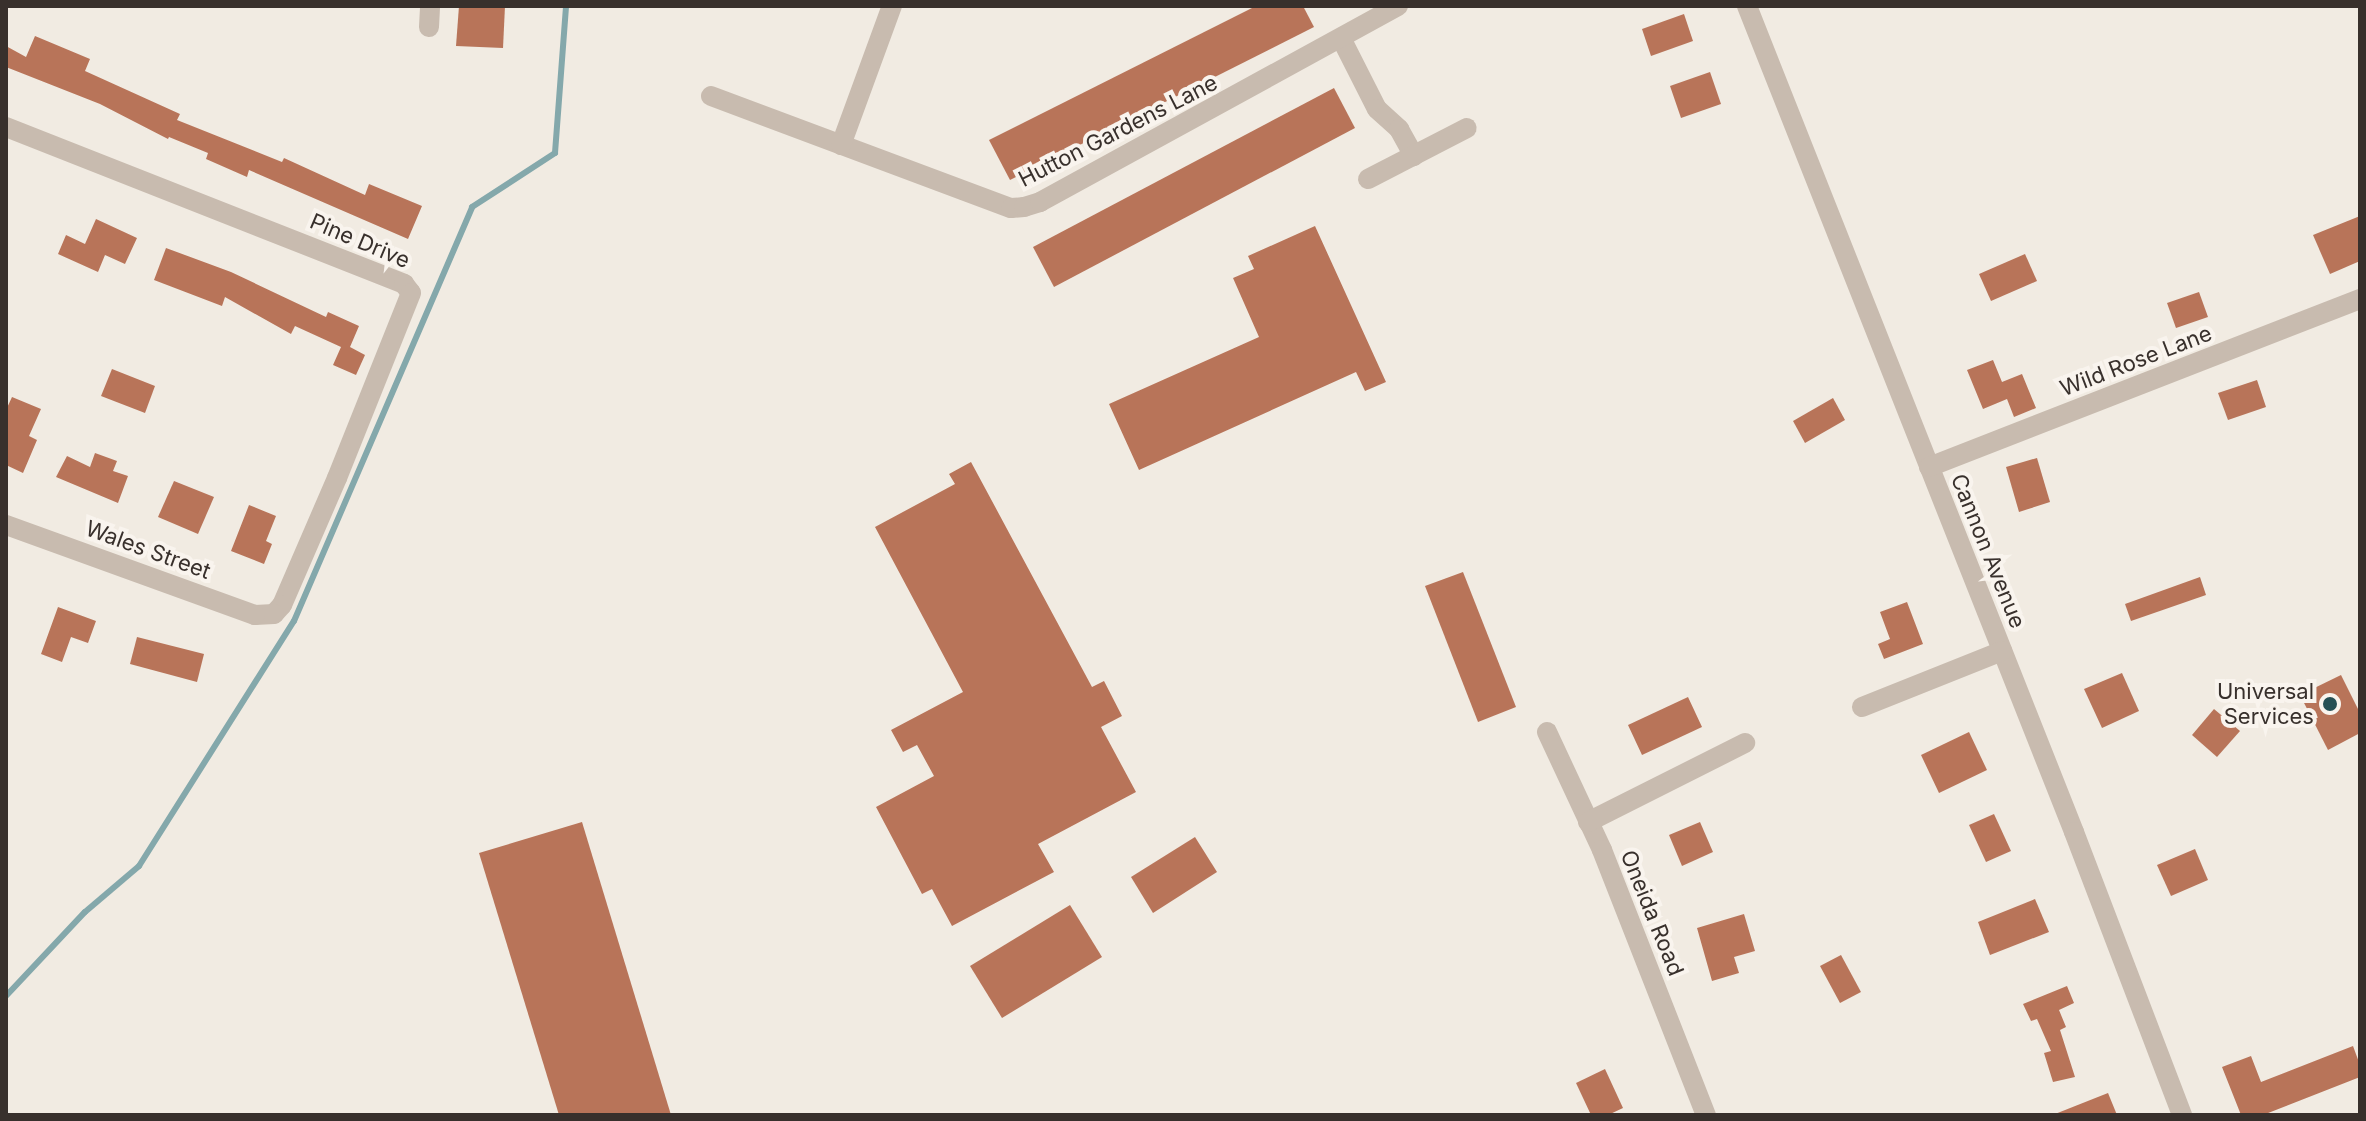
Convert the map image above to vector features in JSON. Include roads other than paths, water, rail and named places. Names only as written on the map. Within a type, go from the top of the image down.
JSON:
[{"type":"street","points":[[429,27],[430,6]]},
{"type":"street","points":[[841,145],[892,6]]},
{"type":"street","name":"Hutton Gardens Lane","points":[[711,96],[1011,208],[1024,207],[1040,202],[1342,40],[1398,6]]},
{"type":"street","name":"Cannon Avenue","points":[[1747,6],[2182,1115]]},
{"type":"street","points":[[1342,40],[1377,109],[1399,129],[1414,156]]},
{"type":"street","name":"Pine Drive","points":[[6,127],[409,287],[411,293],[337,478],[282,605],[274,614]]},
{"type":"street","points":[[1368,179],[1467,128]]},
{"type":"street","name":"Wild Rose Lane","points":[[1929,467],[2360,299]]},
{"type":"street","name":"Wales Street","points":[[6,525],[255,615],[274,614]]},
{"type":"street","points":[[1862,707],[2002,651]]},
{"type":"street","name":"Oneida Road","points":[[1547,732],[1588,822],[1706,1115]]},
{"type":"street","points":[[1588,822],[1745,743]]},
{"type":"waterway","points":[[6,996],[85,912],[139,866],[294,621],[472,207],[555,153],[566,6]]},
{"type":"place","name":"Universal Services","points":[[2330,704]]}]
